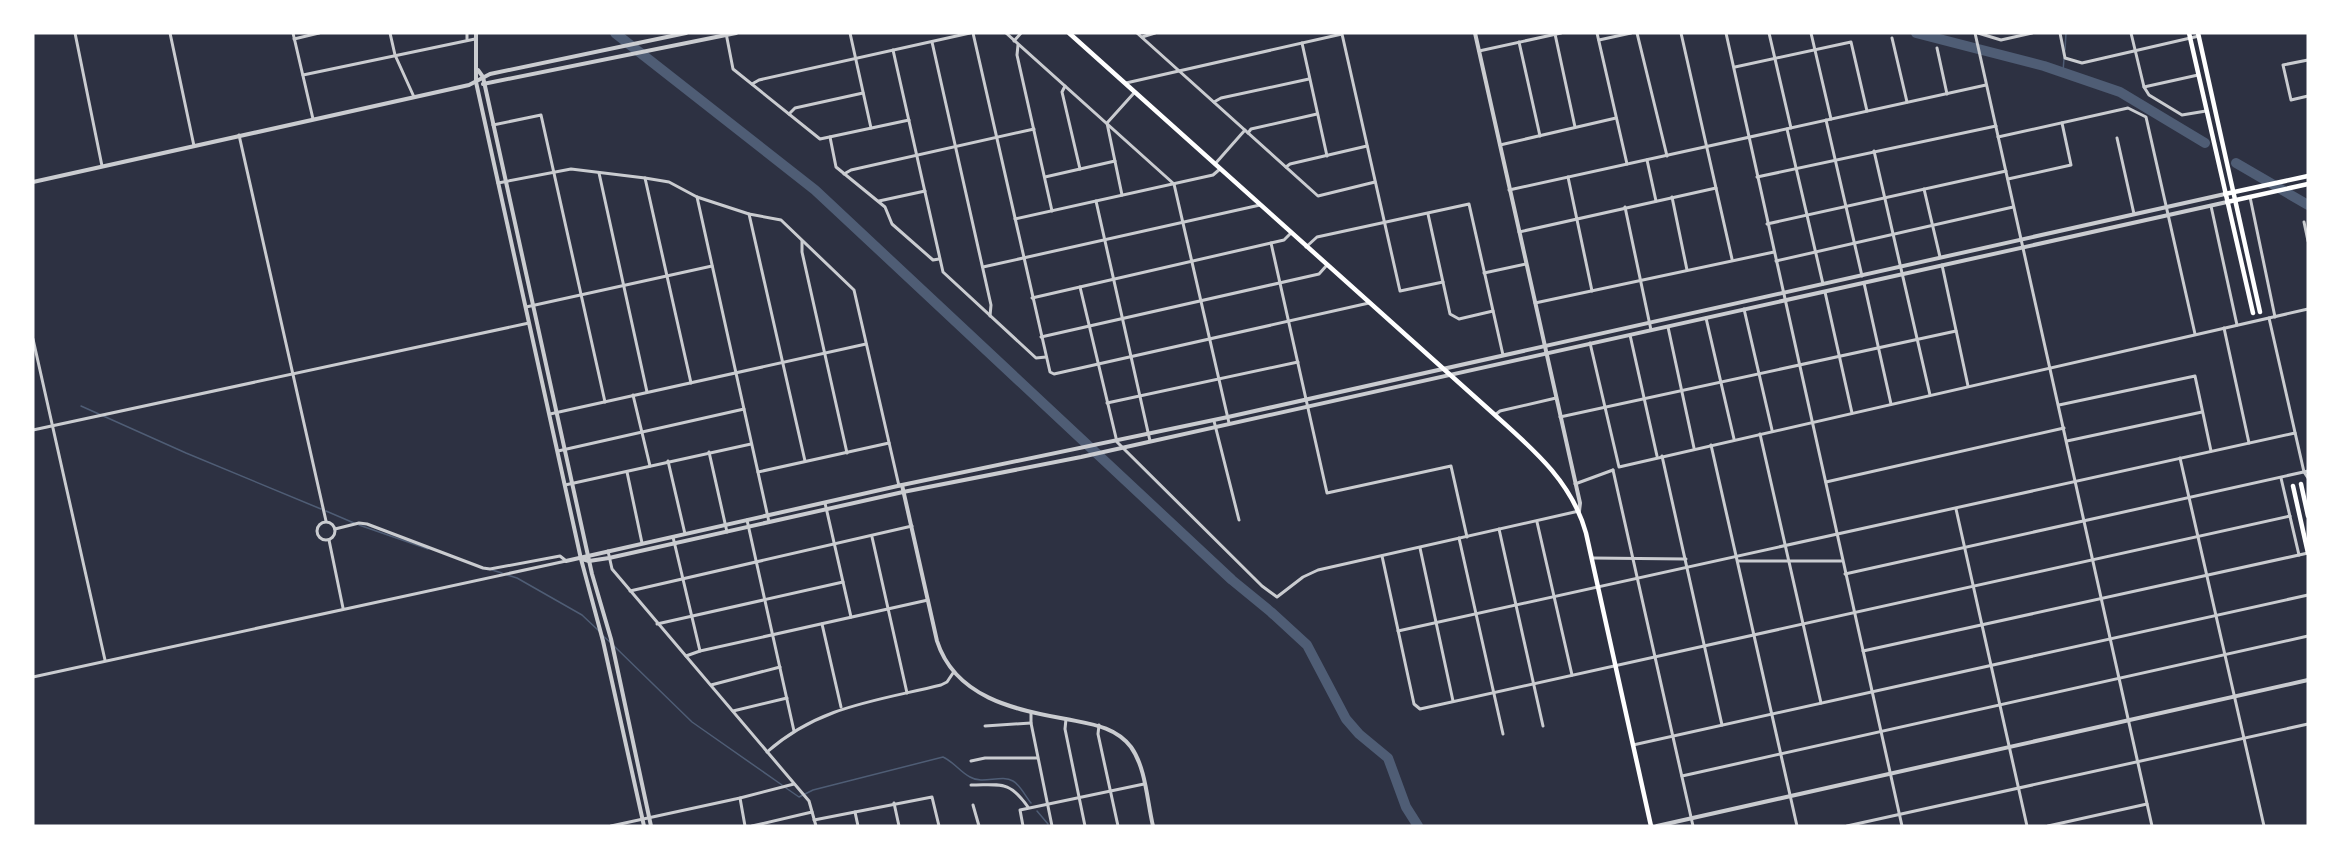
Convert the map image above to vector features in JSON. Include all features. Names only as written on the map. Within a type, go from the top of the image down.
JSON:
[{"type":"main road","points":[[1069,33],[1549,466],[1579,511],[1592,558],[1651,826]]},
{"type":"main road","points":[[2198,35],[2260,312]]},
{"type":"main road","points":[[2190,36],[2253,313]]},
{"type":"main road","points":[[2225,194],[2308,176]]},
{"type":"main road","points":[[2227,202],[2308,183]]},
{"type":"main road","points":[[2301,484],[2308,516]]},
{"type":"main road","points":[[2293,486],[2308,553]]},
{"type":"street","points":[[75,33],[102,166]]},
{"type":"street","points":[[170,33],[194,146]]},
{"type":"street","points":[[293,33],[313,119]]},
{"type":"street","points":[[294,39],[319,33]]},
{"type":"street","points":[[390,33],[395,54],[414,97]]},
{"type":"street","points":[[467,33],[467,39]]},
{"type":"street","points":[[476,33],[476,82],[581,559],[603,641],[644,826]]},
{"type":"street","points":[[33,182],[414,97],[476,82],[483,77],[686,33]]},
{"type":"street","points":[[476,82],[484,84],[736,33]]},
{"type":"street","points":[[850,33],[871,128]]},
{"type":"street","points":[[752,84],[759,80],[972,33],[1041,337],[1050,372],[1054,374],[1369,303]]},
{"type":"street","points":[[1006,33],[1174,184],[1229,424]]},
{"type":"street","points":[[1014,40],[1021,33]]},
{"type":"street","points":[[1137,33],[1318,196],[1375,182]]},
{"type":"street","points":[[1142,38],[1155,33]]},
{"type":"street","points":[[1080,287],[1117,442],[1262,586],[1276,597],[1309,573],[1579,511],[1575,484],[1475,33]]},
{"type":"street","points":[[1479,51],[1560,33]]},
{"type":"street","points":[[1597,33],[1627,164]]},
{"type":"street","points":[[1599,40],[1630,33]]},
{"type":"street","points":[[1637,33],[1666,156]]},
{"type":"street","points":[[1681,33],[1732,260]]},
{"type":"street","points":[[1726,33],[1902,826]]},
{"type":"street","points":[[1769,33],[1795,169],[1822,284]]},
{"type":"street","points":[[1812,33],[1832,119]]},
{"type":"street","points":[[2032,33],[2001,40],[1976,34],[2152,826]]},
{"type":"street","points":[[2060,33],[2065,58],[2082,63],[2198,35]]},
{"type":"street","points":[[2131,33],[2144,87],[2149,94],[2182,115],[2206,111]]},
{"type":"street","points":[[726,34],[733,69],[820,140],[909,120]]},
{"type":"street","points":[[1124,83],[1342,34],[1400,291],[1443,282]]},
{"type":"street","points":[[1555,34],[1575,128]]},
{"type":"street","points":[[1892,38],[1907,102]]},
{"type":"street","points":[[303,75],[475,39]]},
{"type":"street","points":[[933,42],[991,305],[990,316]]},
{"type":"street","points":[[1519,42],[1540,136]]},
{"type":"street","points":[[1734,67],[1851,42],[1867,111]]},
{"type":"street","points":[[1302,43],[1327,156]]},
{"type":"street","points":[[1018,44],[1017,55],[1052,211]]},
{"type":"street","points":[[1937,48],[1947,94]]},
{"type":"street","points":[[893,50],[943,273],[1035,358],[1046,357]]},
{"type":"street","points":[[2308,60],[2283,65],[2291,100],[2308,96]]},
{"type":"street","points":[[477,69],[483,77],[572,484],[610,639],[651,826]]},
{"type":"street","points":[[2144,87],[2198,75]]},
{"type":"street","points":[[1214,102],[1221,98],[1309,79]]},
{"type":"street","points":[[1509,190],[1986,85]]},
{"type":"street","points":[[1065,86],[1062,92],[1080,169]]},
{"type":"street","points":[[789,114],[795,108],[863,93]]},
{"type":"street","points":[[1107,123],[1134,93]]},
{"type":"street","points":[[1998,137],[2128,108],[2146,117],[2195,334]]},
{"type":"street","points":[[1215,164],[1246,131],[1317,114]]},
{"type":"street","points":[[493,125],[541,115],[605,402]]},
{"type":"street","points":[[1500,145],[1616,118]]},
{"type":"street","points":[[1826,120],[1862,276]]},
{"type":"street","points":[[1107,123],[1122,195]]},
{"type":"street","points":[[2008,179],[2072,165],[2062,123]]},
{"type":"street","points":[[1757,177],[1996,126]]},
{"type":"street","points":[[844,174],[851,170],[1034,129]]},
{"type":"street","points":[[239,135],[326,521]]},
{"type":"street","points":[[830,137],[837,167],[885,207],[892,224],[933,260],[940,259]]},
{"type":"street","points":[[2117,138],[2134,214]]},
{"type":"street","points":[[1286,167],[1290,164],[1367,146]]},
{"type":"street","points":[[1874,151],[1930,395]]},
{"type":"street","points":[[1647,160],[1656,201]]},
{"type":"street","points":[[1045,177],[1115,161]]},
{"type":"street","points":[[498,183],[571,169],[669,182],[697,197],[748,214],[781,220],[854,290],[889,443],[912,526],[940,653],[953,673],[986,696],[1031,713],[1100,725],[1118,734],[1130,747],[1139,765],[1153,826]]},
{"type":"street","points":[[1015,219],[1213,175],[1220,169]]},
{"type":"street","points":[[1767,224],[2006,171]]},
{"type":"street","points":[[599,173],[647,392]]},
{"type":"street","points":[[1568,177],[1592,291]]},
{"type":"street","points":[[645,178],[691,383]]},
{"type":"street","points":[[1519,232],[1716,188]]},
{"type":"street","points":[[1924,189],[1940,258]]},
{"type":"street","points":[[879,201],[925,191]]},
{"type":"street","points":[[581,559],[588,555],[825,502],[1214,421],[2225,194]]},
{"type":"street","points":[[697,197],[769,522]]},
{"type":"street","points":[[1672,197],[1688,270]]},
{"type":"street","points":[[2250,197],[2275,317]]},
{"type":"street","points":[[1096,201],[1150,441]]},
{"type":"street","points":[[33,676],[566,561],[609,558],[903,492],[1114,450],[2227,202]]},
{"type":"street","points":[[1306,247],[1317,237],[1469,204],[1503,355]]},
{"type":"street","points":[[983,267],[1260,206]]},
{"type":"street","points":[[2211,206],[2237,325]]},
{"type":"street","points":[[1625,207],[1651,330]]},
{"type":"street","points":[[1776,261],[2013,207]]},
{"type":"street","points":[[748,214],[805,462]]},
{"type":"street","points":[[1428,214],[1450,314],[1458,319],[1493,311]]},
{"type":"street","points":[[2304,222],[2308,241]]},
{"type":"street","points":[[1032,298],[1284,240],[1291,233]]},
{"type":"street","points":[[802,241],[802,252],[847,453]]},
{"type":"street","points":[[1271,243],[1327,493],[1451,466],[1467,537]]},
{"type":"street","points":[[1535,303],[1774,252]]},
{"type":"street","points":[[1484,273],[1526,264]]},
{"type":"street","points":[[1041,337],[1320,274],[1327,265]]},
{"type":"street","points":[[1942,265],[1968,386]]},
{"type":"street","points":[[526,307],[712,266]]},
{"type":"street","points":[[1864,283],[1891,404]]},
{"type":"street","points":[[1824,291],[1852,413]]},
{"type":"street","points":[[1744,309],[1772,431]]},
{"type":"street","points":[[1575,484],[1619,467],[1694,448],[2308,309]]},
{"type":"street","points":[[1706,318],[1734,439]]},
{"type":"street","points":[[2270,318],[2295,433],[2308,478]]},
{"type":"street","points":[[33,430],[529,323]]},
{"type":"street","points":[[1668,327],[1694,448]]},
{"type":"street","points":[[2224,328],[2249,443]]},
{"type":"street","points":[[1560,417],[1956,331]]},
{"type":"street","points":[[1630,334],[1657,457]]},
{"type":"street","points":[[33,339],[105,660]]},
{"type":"street","points":[[1590,343],[1619,467]]},
{"type":"street","points":[[549,414],[866,344]]},
{"type":"street","points":[[1107,403],[1298,362]]},
{"type":"street","points":[[2059,405],[2195,376],[2211,451]]},
{"type":"street","points":[[633,395],[650,466]]},
{"type":"street","points":[[1495,415],[1500,411],[1556,398]]},
{"type":"street","points":[[558,451],[744,409]]},
{"type":"street","points":[[2067,441],[2202,412]]},
{"type":"street","points":[[1214,421],[1239,520]]},
{"type":"street","points":[[1826,482],[2064,428]]},
{"type":"street","points":[[1398,631],[2295,433]]},
{"type":"street","points":[[1760,434],[1821,703]]},
{"type":"street","points":[[758,472],[889,443]]},
{"type":"street","points":[[565,485],[751,444]]},
{"type":"street","points":[[1711,445],[1797,826]]},
{"type":"street","points":[[709,452],[728,532]]},
{"type":"street","points":[[1662,456],[1722,725]]},
{"type":"street","points":[[2180,458],[2264,826]]},
{"type":"street","points":[[668,462],[685,534]]},
{"type":"street","points":[[1613,470],[1693,826]]},
{"type":"street","points":[[627,472],[642,543]]},
{"type":"street","points":[[1845,574],[2306,472]]},
{"type":"street","points":[[2281,478],[2299,555]]},
{"type":"street","points":[[825,502],[850,617]]},
{"type":"street","points":[[1956,508],[2027,826]]},
{"type":"street","points":[[1382,556],[1414,704],[1420,709],[2290,516]]},
{"type":"street","points":[[747,520],[794,731]]},
{"type":"street","points":[[326,521],[331,522],[335,528],[335,534],[329,540],[323,540],[317,533],[320,524],[326,521]]},
{"type":"street","points":[[1536,521],[1572,675]]},
{"type":"street","points":[[335,528],[359,523],[367,524],[483,568],[490,569],[560,556],[566,561]]},
{"type":"street","points":[[629,591],[912,526]]},
{"type":"street","points":[[1498,530],[1543,726]]},
{"type":"street","points":[[872,536],[908,693]]},
{"type":"street","points":[[673,537],[700,651]]},
{"type":"street","points":[[1459,538],[1503,734]]},
{"type":"street","points":[[329,540],[344,608]]},
{"type":"street","points":[[1420,548],[1454,701]]},
{"type":"street","points":[[608,551],[612,569],[629,591],[809,801],[816,826]]},
{"type":"street","points":[[1863,651],[2308,553]]},
{"type":"street","points":[[1592,558],[1686,559]]},
{"type":"street","points":[[1738,561],[1842,561]]},
{"type":"street","points":[[657,624],[843,582]]},
{"type":"street","points":[[1634,745],[2308,595]]},
{"type":"street","points":[[686,656],[773,634],[928,600]]},
{"type":"street","points":[[822,624],[841,708]]},
{"type":"street","points":[[1682,776],[2308,636]]},
{"type":"street","points":[[711,685],[780,667]]},
{"type":"street","points":[[767,752],[794,731],[841,708],[941,685],[947,682],[953,673]]},
{"type":"street","points":[[1657,826],[2308,680]]},
{"type":"street","points":[[733,711],[788,698]]},
{"type":"street","points":[[1031,713],[1037,758],[1052,826]]},
{"type":"street","points":[[1066,719],[1065,729],[1085,826]]},
{"type":"street","points":[[986,726],[1031,723]]},
{"type":"street","points":[[1847,826],[2308,724]]},
{"type":"street","points":[[1100,725],[1098,734],[1118,826]]},
{"type":"street","points":[[970,761],[986,758],[1037,758]]},
{"type":"street","points":[[611,826],[794,784]]},
{"type":"street","points":[[1023,826],[1020,810],[1028,807],[1079,799],[1144,784]]},
{"type":"street","points":[[971,785],[1003,785],[1011,788],[1017,792],[1028,807]]},
{"type":"street","points":[[814,820],[932,797],[939,826]]},
{"type":"street","points":[[740,798],[746,826]]},
{"type":"street","points":[[894,803],[899,826]]},
{"type":"street","points":[[2048,826],[2147,804]]},
{"type":"street","points":[[973,805],[979,826]]},
{"type":"street","points":[[752,826],[813,812]]},
{"type":"street","points":[[855,812],[858,826]]},
{"type":"waterway","points":[[615,33],[815,190],[1232,580],[1307,645],[1346,719],[1359,734],[1388,758],[1406,807],[1418,826]]},
{"type":"waterway","points":[[1916,33],[2044,66],[2120,92],[2205,143]]},
{"type":"waterway","points":[[2065,50],[2066,33]]},
{"type":"waterway","points":[[2063,72],[2064,58]]},
{"type":"waterway","points":[[2236,163],[2308,205]]},
{"type":"waterway","points":[[81,406],[321,509]]},
{"type":"waterway","points":[[326,511],[354,523]]},
{"type":"waterway","points":[[359,525],[428,549]]},
{"type":"waterway","points":[[492,570],[502,573]]},
{"type":"waterway","points":[[507,575],[517,578],[582,615],[599,631]]},
{"type":"waterway","points":[[602,635],[610,642]]},
{"type":"waterway","points":[[613,645],[692,722],[782,785]]},
{"type":"waterway","points":[[786,788],[799,797],[813,790],[943,757],[966,775],[975,779],[1013,781],[1031,803]]},
{"type":"waterway","points":[[1037,811],[1048,824]]}]
